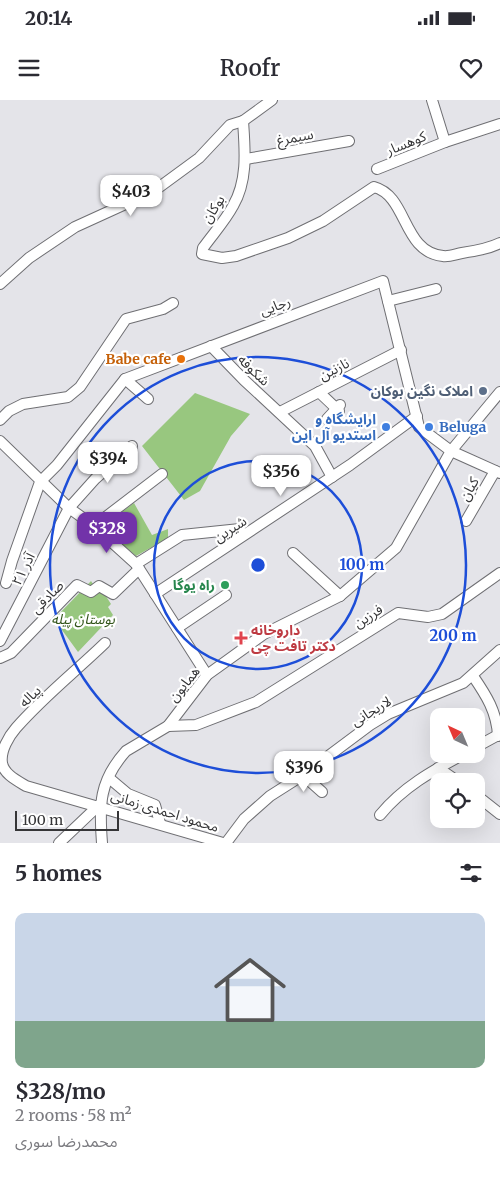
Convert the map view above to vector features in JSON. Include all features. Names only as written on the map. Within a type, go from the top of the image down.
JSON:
[{"type":"street","points":[[0,284],[29,258],[75,227],[154,191],[199,158],[230,125],[243,121],[272,100]]},
{"type":"street","name":"کوهسار","points":[[432,100],[445,142]]},
{"type":"street","name":"بوکان","points":[[243,121],[246,159],[234,205],[203,248],[202,254],[222,258],[236,256],[288,238],[323,221],[369,188],[374,187],[382,189],[392,198],[414,238],[425,251],[444,256],[490,248],[500,243]]},
{"type":"street","name":"کوهسار","points":[[377,169],[445,142],[500,124]]},
{"type":"street","name":"سیمرغ","points":[[246,159],[349,141]]},
{"type":"street","name":"رجایی","points":[[40,482],[57,465],[126,379],[383,281],[419,427],[452,450],[497,472]]},
{"type":"street","points":[[388,301],[436,289]]},
{"type":"street","points":[[0,420],[9,411],[23,404],[68,397],[80,387],[126,319],[163,309],[173,303]]},
{"type":"street","name":"شکوفه","points":[[210,346],[316,446],[332,477]]},
{"type":"street","name":"نازنین","points":[[280,412],[401,350]]},
{"type":"street","points":[[126,379],[148,400]]},
{"type":"street","points":[[319,392],[339,408],[327,419]]},
{"type":"street","name":"همایون","points":[[99,805],[109,778],[126,751],[168,726],[207,675],[264,634],[340,596],[396,548],[452,450],[500,392]]},
{"type":"street","name":"شیرین","points":[[155,594],[332,477],[417,416]]},
{"type":"street","points":[[0,441],[40,482],[69,508],[94,526],[138,567],[207,675]]},
{"type":"street","name":"۲۱ آذر","points":[[0,641],[69,508],[95,479],[132,446]]},
{"type":"street","name":"کیان","points":[[466,521],[497,472]]},
{"type":"street","points":[[94,526],[162,474]]},
{"type":"street","points":[[6,583],[40,482]]},
{"type":"street","points":[[138,567],[182,535],[240,529]]},
{"type":"street","points":[[293,553],[340,596]]},
{"type":"street","name":"صادقی","points":[[0,658],[11,653],[77,585],[91,592],[99,586],[113,594],[138,567]]},
{"type":"street","name":"فرزین","points":[[168,726],[196,725],[256,702],[398,613],[428,617],[442,614],[500,573]]},
{"type":"street","points":[[177,628],[226,595]]},
{"type":"street","name":"پیاله","points":[[99,805],[26,786],[14,779],[5,770],[2,758],[6,744],[16,728],[105,642]]},
{"type":"street","name":"لاریجانی","points":[[224,843],[244,819],[257,808],[376,721],[463,683],[500,650]]},
{"type":"street","points":[[473,676],[491,703],[499,735],[485,742]]},
{"type":"street","points":[[380,815],[393,799],[412,783],[447,763]]},
{"type":"street","points":[[438,768],[445,773]]},
{"type":"street","points":[[303,775],[322,792]]},
{"type":"street","points":[[109,778],[128,794],[155,805],[160,823]]},
{"type":"street","points":[[485,802],[500,814]]},
{"type":"street","points":[[59,843],[99,805]]},
{"type":"street","points":[[99,805],[102,843]]},
{"type":"street","name":"محمود احمدی زمانی","points":[[99,805],[160,823],[192,839],[224,843]]},
{"type":"green space","points":[[195,393],[250,414],[231,436],[200,491],[184,500],[142,446]]},
{"type":"green space","points":[[134,503],[152,535],[168,529],[168,538],[136,556],[102,527]]},
{"type":"green space","name":"بوستان پیله","points":[[91,581],[95,587],[100,587],[111,604],[108,607],[113,615],[78,652],[54,619]]},
{"type":"place","name":"Babe cafe","points":[[181,359]]},
{"type":"place","name":"املاک نگین بوکان","points":[[483,391]]},
{"type":"place","name":"ارایشگاه و استدیو آل این","points":[[386,427]]},
{"type":"place","name":"Beluga","points":[[429,427]]},
{"type":"place","name":"راه یوگا","points":[[225,585]]},
{"type":"place","name":"داروخانه دکتر تافت چی","points":[[241,638]]}]
